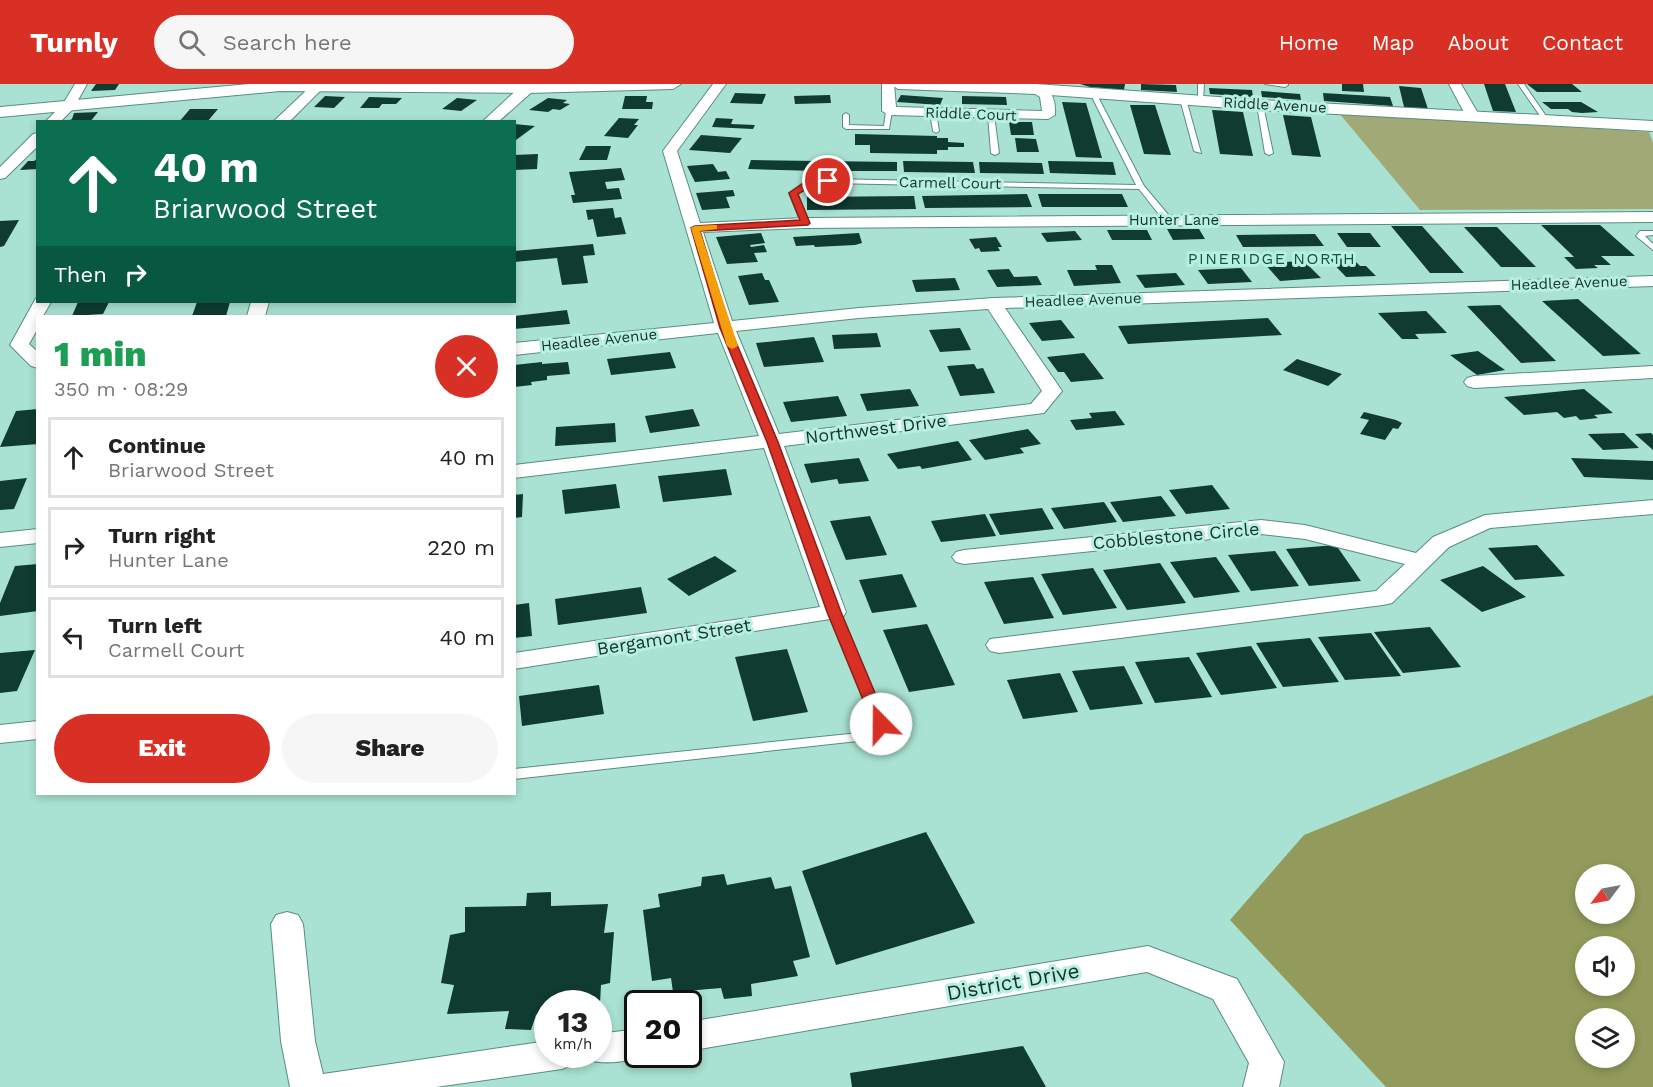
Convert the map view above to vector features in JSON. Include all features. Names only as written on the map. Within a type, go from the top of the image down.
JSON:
[{"type":"street","points":[[54,120],[68,105],[81,84]]},
{"type":"street","points":[[282,120],[321,84]]},
{"type":"street","points":[[0,112],[321,84],[528,86],[673,84]]},
{"type":"street","points":[[720,84],[670,151],[725,328],[772,442],[834,612]]},
{"type":"street","points":[[888,84],[889,111]]},
{"type":"street","name":"Riddle Avenue","points":[[898,84],[1030,87],[1183,99],[1201,92],[1260,105],[1653,126]]},
{"type":"street","points":[[1455,84],[1472,115]]},
{"type":"street","points":[[491,120],[528,86]]},
{"type":"street","name":"Riddle Court","points":[[889,111],[1048,116],[1050,102],[1047,96],[1030,87]]},
{"type":"street","points":[[0,175],[36,139]]},
{"type":"street","name":"Hunter Lane","points":[[695,228],[805,223],[1653,217]]},
{"type":"street","name":"Headlee Avenue","points":[[516,349],[859,313],[993,303],[1653,280]]},
{"type":"street","points":[[36,361],[9,347],[41,303]]},
{"type":"street","name":"Northwest Drive","points":[[516,472],[1037,409],[1052,391],[993,303]]},
{"type":"street","points":[[1474,382],[1653,372]]},
{"type":"street","points":[[999,645],[1383,598],[1441,542],[1485,522],[1653,507]]},
{"type":"street","name":"Cobblestone Circle","points":[[964,557],[1261,527],[1305,532],[1421,561]]},
{"type":"street","points":[[0,540],[36,536]]},
{"type":"street","name":"Bergamont Street","points":[[516,661],[834,612]]},
{"type":"street","points":[[0,734],[36,730]]},
{"type":"street","points":[[287,924],[298,1041],[309,1087]]},
{"type":"street","name":"District Drive","points":[[702,1035],[1148,959],[1225,989],[1267,1062],[1261,1087]]},
{"type":"street","points":[[330,1087],[534,1058]]},
{"type":"lane","points":[[1268,84],[1285,85]]},
{"type":"lane","points":[[1521,84],[1545,119]]},
{"type":"lane","points":[[1093,93],[1141,187],[1168,220]]},
{"type":"lane","points":[[1183,99],[1198,151]]},
{"type":"lane","points":[[1260,105],[1269,153]]},
{"type":"lane","points":[[846,115],[846,127],[886,128],[889,111]]},
{"type":"lane","points":[[933,113],[936,131]]},
{"type":"lane","points":[[991,115],[995,153]]},
{"type":"lane","name":"Carmell Court","points":[[805,223],[793,193],[805,186],[828,181],[1141,187]]},
{"type":"lane","points":[[1653,233],[1643,233],[1640,236],[1653,248]]},
{"type":"lane","points":[[516,774],[862,737],[881,724],[834,612]]},
{"type":"green space","points":[[1339,113],[1649,132],[1653,143],[1653,209],[1420,210]]},
{"type":"green space","points":[[1653,695],[1653,1087],[1386,1087],[1230,920],[1304,835]]},
{"type":"building","points":[[96,84],[119,84],[115,90],[91,91]]},
{"type":"building","points":[[1080,84],[1125,84],[1124,90]]},
{"type":"building","points":[[1141,84],[1176,85],[1177,92],[1141,90]]},
{"type":"building","points":[[1342,84],[1363,84],[1364,92],[1342,91]]},
{"type":"building","points":[[1484,84],[1505,84],[1516,112],[1493,111]]},
{"type":"building","points":[[1527,84],[1572,84],[1582,92],[1537,92]]},
{"type":"building","points":[[1399,86],[1421,88],[1428,109],[1404,107]]},
{"type":"building","points":[[1209,88],[1252,90],[1253,97],[1210,94]]},
{"type":"building","points":[[1261,91],[1300,94],[1301,100],[1262,97]]},
{"type":"building","points":[[735,93],[766,94],[762,104],[730,103]]},
{"type":"building","points":[[1323,93],[1390,97],[1393,106],[1324,101]]},
{"type":"building","points":[[830,95],[831,103],[795,104],[794,96]]},
{"type":"building","points":[[901,95],[943,98],[940,105],[897,102]]},
{"type":"building","points":[[325,96],[345,97],[334,108],[314,107]]},
{"type":"building","points":[[625,96],[647,96],[646,102],[653,102],[652,109],[622,109]]},
{"type":"building","points":[[962,96],[1006,97],[1007,105],[962,104]]},
{"type":"building","points":[[369,97],[402,98],[396,104],[382,104],[379,108],[360,108]]},
{"type":"building","points":[[457,98],[477,100],[461,111],[442,109]]},
{"type":"building","points":[[548,98],[567,100],[563,103],[570,104],[560,110],[553,109],[548,112],[529,110]]},
{"type":"building","points":[[1062,102],[1086,103],[1102,158],[1076,157]]},
{"type":"building","points":[[1542,102],[1581,102],[1598,112],[1582,113],[1568,109],[1551,109]]},
{"type":"building","points":[[1130,105],[1155,105],[1171,155],[1144,154]]},
{"type":"building","points":[[190,109],[218,109],[209,120],[181,120]]},
{"type":"building","points":[[1212,110],[1243,112],[1253,156],[1220,154]]},
{"type":"building","points":[[98,112],[92,120],[70,120],[74,113]]},
{"type":"building","points":[[1283,115],[1311,117],[1321,157],[1292,155]]},
{"type":"building","points":[[619,118],[639,119],[634,125],[638,125],[628,138],[604,136]]},
{"type":"building","points":[[716,118],[733,119],[731,124],[755,125],[753,129],[712,127]]},
{"type":"building","points":[[1009,122],[1032,122],[1034,135],[1011,135]]},
{"type":"building","points":[[516,124],[535,126],[516,140]]},
{"type":"building","points":[[855,134],[937,136],[937,138],[948,138],[948,142],[964,143],[964,147],[948,147],[948,150],[937,150],[937,154],[870,153],[870,145],[855,145]]},
{"type":"building","points":[[701,135],[742,138],[730,153],[689,150]]},
{"type":"building","points":[[1015,138],[1036,139],[1039,152],[1017,152]]},
{"type":"building","points":[[586,146],[611,146],[607,160],[579,160]]},
{"type":"building","points":[[538,154],[537,169],[516,170],[516,155]]},
{"type":"building","points":[[36,160],[36,169],[20,170],[28,161]]},
{"type":"building","points":[[751,160],[818,161],[817,171],[748,169]]},
{"type":"building","points":[[823,161],[897,162],[897,171],[823,171]]},
{"type":"building","points":[[903,161],[973,162],[975,173],[904,172]]},
{"type":"building","points":[[1048,161],[1113,162],[1116,175],[1050,173]]},
{"type":"building","points":[[979,162],[1042,163],[1044,174],[980,173]]},
{"type":"building","points":[[713,164],[718,172],[726,171],[730,179],[695,182],[687,166]]},
{"type":"building","points":[[621,168],[625,180],[605,182],[607,189],[619,188],[622,199],[573,203],[571,195],[575,195],[569,172]]},
{"type":"building","points":[[733,190],[735,196],[726,197],[730,208],[702,210],[696,193]]},
{"type":"building","points":[[1027,194],[1032,207],[925,208],[922,196]]},
{"type":"building","points":[[1038,194],[1122,194],[1128,207],[1042,207]]},
{"type":"building","points":[[914,196],[916,209],[807,210],[807,197]]},
{"type":"building","points":[[613,208],[615,218],[621,217],[626,234],[597,237],[593,219],[588,220],[586,210]]},
{"type":"building","points":[[19,220],[4,246],[0,247],[0,221]]},
{"type":"building","points":[[1541,225],[1600,225],[1635,256],[1601,256],[1611,265],[1594,265],[1598,268],[1576,269],[1564,257],[1574,257]]},
{"type":"building","points":[[1391,226],[1422,226],[1464,273],[1430,273]]},
{"type":"building","points":[[1464,227],[1497,227],[1536,267],[1501,267]]},
{"type":"building","points":[[1167,229],[1199,229],[1205,239],[1173,240]]},
{"type":"building","points":[[1107,230],[1147,230],[1152,240],[1112,240]]},
{"type":"building","points":[[1075,231],[1082,240],[1047,242],[1041,233]]},
{"type":"building","points":[[761,233],[765,243],[750,245],[751,247],[764,245],[767,252],[754,253],[758,262],[727,264],[716,237]]},
{"type":"building","points":[[859,233],[862,243],[855,245],[796,246],[793,237]]},
{"type":"building","points":[[1337,233],[1370,233],[1381,247],[1347,247]]},
{"type":"building","points":[[1315,234],[1324,246],[1243,247],[1236,235]]},
{"type":"building","points":[[996,237],[1002,247],[998,247],[1000,251],[981,252],[979,248],[975,249],[969,239]]},
{"type":"building","points":[[593,244],[595,255],[583,256],[588,283],[562,285],[557,258],[516,262],[516,251]]},
{"type":"building","points":[[1352,258],[1360,266],[1366,266],[1376,276],[1346,277],[1329,259]]},
{"type":"building","points":[[1304,261],[1321,278],[1280,281],[1264,263]]},
{"type":"building","points":[[1095,265],[1112,265],[1121,283],[1074,286],[1067,270],[1097,270]]},
{"type":"building","points":[[1241,268],[1252,282],[1208,284],[1198,270]]},
{"type":"building","points":[[1009,269],[1014,277],[1037,276],[1042,285],[997,287],[987,270]]},
{"type":"building","points":[[762,273],[765,280],[769,280],[779,302],[749,305],[738,276]]},
{"type":"building","points":[[1176,273],[1185,285],[1145,288],[1136,275]]},
{"type":"building","points":[[955,278],[960,290],[916,292],[912,280]]},
{"type":"building","points":[[1578,299],[1641,354],[1603,356],[1542,301]]},
{"type":"building","points":[[78,303],[108,303],[103,314],[72,315]]},
{"type":"building","points":[[197,303],[230,303],[226,315],[192,315]]},
{"type":"building","points":[[1500,305],[1556,361],[1521,363],[1467,306]]},
{"type":"building","points":[[567,310],[570,324],[516,329],[516,316]]},
{"type":"building","points":[[1426,311],[1447,333],[1415,334],[1419,339],[1402,339],[1378,313]]},
{"type":"building","points":[[1268,318],[1282,335],[1128,344],[1118,326]]},
{"type":"building","points":[[1061,320],[1075,338],[1042,341],[1029,323]]},
{"type":"building","points":[[960,328],[971,350],[940,352],[929,330]]},
{"type":"building","points":[[877,333],[881,347],[834,349],[832,335]]},
{"type":"building","points":[[814,337],[824,362],[764,367],[756,343]]},
{"type":"building","points":[[1478,351],[1505,370],[1477,375],[1450,355]]},
{"type":"building","points":[[670,352],[676,368],[611,375],[607,359]]},
{"type":"building","points":[[1084,353],[1104,379],[1071,382],[1064,372],[1058,372],[1047,357]]},
{"type":"building","points":[[1297,359],[1342,374],[1328,386],[1283,370]]},
{"type":"building","points":[[568,362],[570,374],[547,376],[547,380],[516,387],[516,365]]},
{"type":"building","points":[[974,364],[977,369],[983,368],[995,393],[960,396],[947,366]]},
{"type":"building","points":[[910,389],[919,406],[867,411],[860,394]]},
{"type":"building","points":[[1584,389],[1613,413],[1594,415],[1598,418],[1580,420],[1576,416],[1564,418],[1557,412],[1524,415],[1504,397]]},
{"type":"building","points":[[838,396],[847,416],[791,422],[783,402]]},
{"type":"building","points":[[36,409],[36,444],[0,447],[16,411]]},
{"type":"building","points":[[693,409],[700,426],[650,433],[645,416]]},
{"type":"building","points":[[1115,411],[1125,425],[1076,430],[1070,420],[1092,418],[1089,413]]},
{"type":"building","points":[[1364,412],[1402,423],[1398,429],[1393,428],[1385,440],[1360,434],[1369,420],[1360,418]]},
{"type":"building","points":[[615,423],[616,442],[555,446],[556,427]]},
{"type":"building","points":[[1028,429],[1041,444],[1020,448],[1024,453],[985,460],[969,440]]},
{"type":"building","points":[[1624,433],[1639,448],[1603,450],[1588,434]]},
{"type":"building","points":[[1651,433],[1653,435],[1653,450],[1635,434]]},
{"type":"building","points":[[958,441],[972,460],[922,469],[920,466],[898,469],[887,454]]},
{"type":"building","points":[[859,458],[869,481],[839,484],[837,479],[811,483],[804,464]]},
{"type":"building","points":[[1571,458],[1653,461],[1653,480],[1584,477]]},
{"type":"building","points":[[726,469],[732,495],[663,502],[658,476]]},
{"type":"building","points":[[27,478],[14,509],[0,510],[0,481]]},
{"type":"building","points":[[616,484],[620,508],[565,514],[562,490]]},
{"type":"building","points":[[1212,485],[1230,509],[1186,514],[1169,490]]},
{"type":"building","points":[[523,494],[522,517],[516,518],[516,495]]},
{"type":"building","points":[[1161,496],[1176,516],[1123,522],[1110,502]]},
{"type":"building","points":[[1104,502],[1117,522],[1064,529],[1051,508]]},
{"type":"building","points":[[1042,508],[1054,529],[1000,535],[989,514]]},
{"type":"building","points":[[985,514],[996,536],[941,542],[931,521]]},
{"type":"building","points":[[870,516],[887,555],[846,560],[830,521]]},
{"type":"building","points":[[1336,545],[1361,581],[1309,586],[1286,549]]},
{"type":"building","points":[[1537,545],[1565,576],[1515,580],[1488,548]]},
{"type":"building","points":[[1275,551],[1299,586],[1251,591],[1228,555]]},
{"type":"building","points":[[715,556],[737,571],[689,596],[667,579]]},
{"type":"building","points":[[1216,557],[1240,592],[1194,598],[1170,562]]},
{"type":"building","points":[[1160,563],[1186,603],[1127,610],[1103,570]]},
{"type":"building","points":[[36,564],[36,611],[0,616],[0,603],[15,566]]},
{"type":"building","points":[[1483,566],[1526,597],[1482,612],[1440,580]]},
{"type":"building","points":[[1093,568],[1117,608],[1063,615],[1041,574]]},
{"type":"building","points":[[902,574],[917,607],[872,613],[859,580]]},
{"type":"building","points":[[1033,577],[1054,618],[1004,624],[984,582]]},
{"type":"building","points":[[641,587],[647,613],[558,625],[555,599]]},
{"type":"building","points":[[529,603],[532,636],[516,638],[516,605]]},
{"type":"building","points":[[927,624],[955,685],[909,692],[883,630]]},
{"type":"building","points":[[1430,627],[1461,667],[1403,673],[1374,632]]},
{"type":"building","points":[[1371,633],[1401,676],[1345,680],[1318,637]]},
{"type":"building","points":[[1310,638],[1339,682],[1283,687],[1256,643]]},
{"type":"building","points":[[1251,646],[1277,688],[1221,695],[1196,653]]},
{"type":"building","points":[[787,649],[808,712],[753,721],[735,657]]},
{"type":"building","points":[[35,650],[17,691],[0,693],[0,653]]},
{"type":"building","points":[[1189,657],[1212,697],[1155,703],[1135,662]]},
{"type":"building","points":[[1124,666],[1143,704],[1090,710],[1072,671]]},
{"type":"building","points":[[1060,673],[1078,712],[1023,719],[1007,680]]},
{"type":"building","points":[[599,685],[604,714],[522,726],[519,696]]},
{"type":"building","points":[[926,832],[975,923],[836,965],[802,871]]},
{"type":"building","points":[[724,874],[727,885],[771,877],[775,889],[791,886],[810,957],[793,961],[798,976],[751,984],[752,996],[724,999],[721,988],[673,990],[671,978],[652,981],[643,910],[660,907],[658,894],[701,886],[702,877]]},
{"type":"building","points":[[551,892],[551,906],[608,904],[604,933],[614,932],[610,983],[601,985],[601,990],[534,990],[534,1021],[531,1030],[505,1029],[509,1011],[447,1014],[454,985],[441,983],[450,935],[465,932],[465,907],[526,906],[527,893]]},
{"type":"building","points":[[1023,1046],[1046,1087],[852,1087],[850,1073]]},
{"type":"slow traffic","points":[[714,227],[695,228],[732,346]]},
{"type":"district","name":"PINERIDGE NORTH","points":[[1272,258]]},
{"type":"route","points":[[828,181],[805,186],[793,193],[805,223],[695,228],[725,328],[772,442],[834,612],[881,724]]}]
